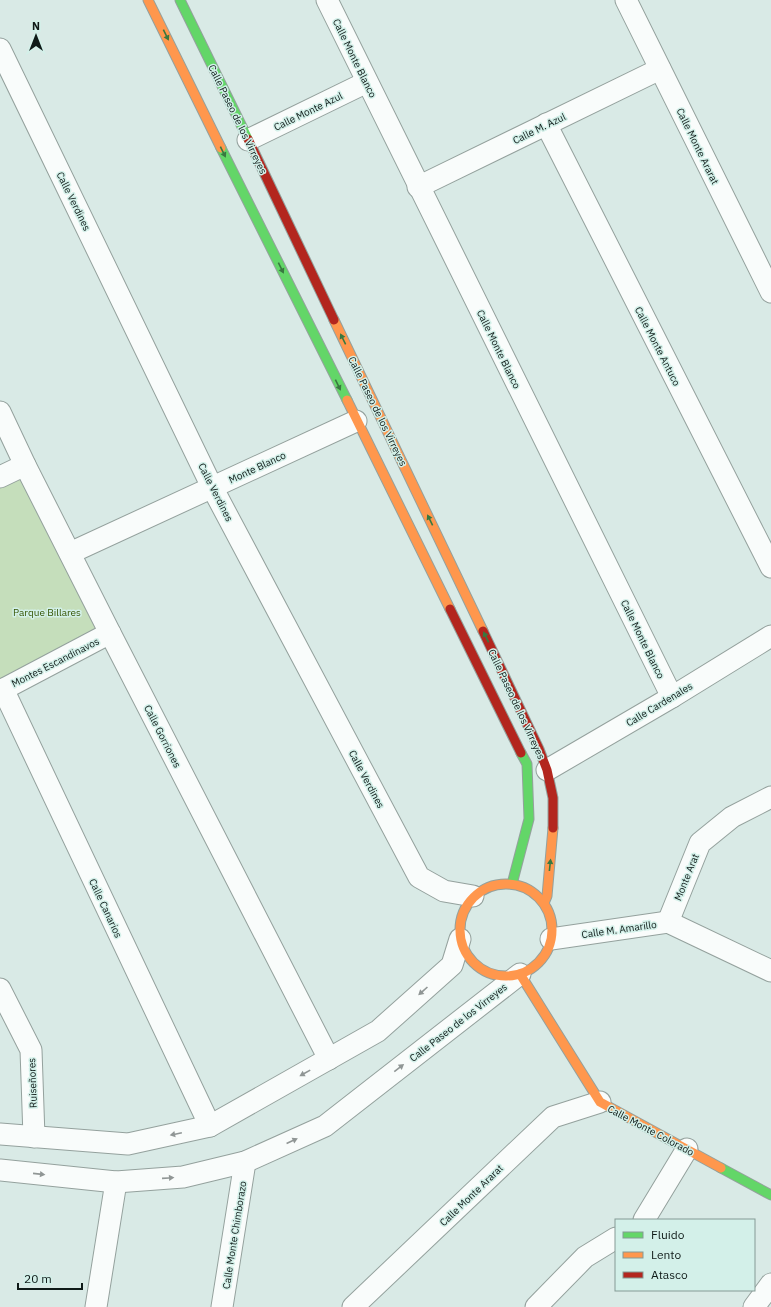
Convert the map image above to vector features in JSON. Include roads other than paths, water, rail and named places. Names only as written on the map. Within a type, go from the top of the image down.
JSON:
[{"type":"street","name":"Calle Paseo de los Virreyes","points":[[148,0],[527,764],[529,818],[512,884]]},
{"type":"street","name":"Calle Paseo de los Virreyes","points":[[0,1170],[116,1182],[183,1177],[245,1162],[325,1126],[520,974],[540,961],[551,939],[551,920],[544,903],[547,896],[553,835],[553,798],[547,770],[536,742],[180,0]]},
{"type":"street","name":"Calle Monte Blanco","points":[[326,0],[672,697]]},
{"type":"street","name":"Calle Monte Ararat","points":[[626,0],[771,292]]},
{"type":"street","name":"Calle Verdines","points":[[0,49],[212,487],[419,877],[444,891],[473,896]]},
{"type":"street","name":"Calle M. Azul","points":[[418,187],[660,69]]},
{"type":"street","name":"Calle Monte Azul","points":[[248,140],[367,82]]},
{"type":"street","name":"Calle Monte Antuco","points":[[546,124],[771,567]]},
{"type":"street","name":"Calle Gorriones","points":[[0,412],[24,465],[329,1059]]},
{"type":"street","name":"Monte Blanco","points":[[70,553],[356,421]]},
{"type":"street","points":[[0,477],[24,465]]},
{"type":"street","name":"Montes Escandinavos","points":[[1,690],[110,633]]},
{"type":"street","name":"Calle Cardenales","points":[[547,770],[672,697],[771,636]]},
{"type":"street","name":"Calle Canarios","points":[[1,690],[210,1126]]},
{"type":"street","name":"Monte Arat","points":[[668,922],[700,843],[732,817],[771,798]]},
{"type":"street","points":[[0,1134],[128,1144],[210,1126],[378,1032],[452,965],[460,939],[461,916],[473,896],[491,886],[512,884],[530,890],[544,903]]},
{"type":"street","name":"Calle M. Amarillo","points":[[551,939],[668,922],[771,972]]},
{"type":"street","points":[[460,939],[467,957],[482,970],[500,976],[520,974]]},
{"type":"street","name":"Calle Monte Colorado","points":[[520,974],[600,1102],[771,1195]]},
{"type":"street","name":"Ruiseñores","points":[[0,989],[31,1050],[34,1137]]},
{"type":"street","name":"Calle Monte Ararat","points":[[353,1307],[553,1117],[600,1102]]},
{"type":"street","points":[[645,1219],[687,1149]]},
{"type":"street","name":"Calle Monte Chimborazo","points":[[222,1307],[245,1162]]},
{"type":"street","points":[[96,1307],[116,1182]]},
{"type":"street","points":[[536,1307],[585,1257],[615,1239]]},
{"type":"street","points":[[754,1307],[771,1284]]},
{"type":"park label","name":"Parque Billares","points":[[47,612]]}]
